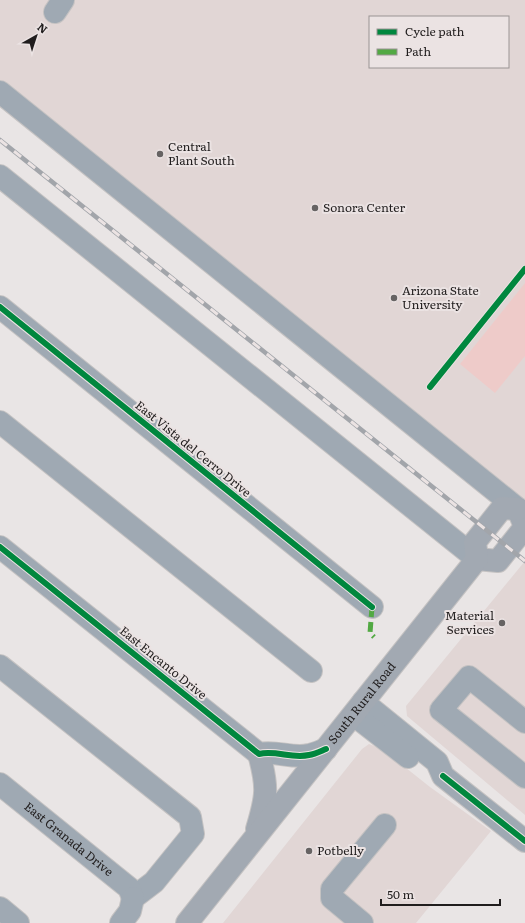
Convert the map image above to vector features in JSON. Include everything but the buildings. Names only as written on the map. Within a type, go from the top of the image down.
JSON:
[{"type":"main road","points":[[521,505],[525,527],[498,561],[478,559],[475,542],[498,513],[502,508],[521,505]]},
{"type":"main road","name":"South Rural Road","points":[[187,923],[478,559]]},
{"type":"main road","points":[[253,840],[265,802],[264,776],[259,754]]},
{"type":"street","points":[[0,92],[521,505]]},
{"type":"street","points":[[0,176],[478,559]]},
{"type":"street","name":"East Vista del Cerro Drive","points":[[0,307],[372,607]]},
{"type":"street","points":[[0,422],[311,671]]},
{"type":"street","name":"East Encanto Drive","points":[[0,547],[259,754]]},
{"type":"street","points":[[0,666],[190,817],[193,834],[154,882],[133,898],[130,911],[121,923]]},
{"type":"street","points":[[525,722],[469,677],[441,710],[525,777]]},
{"type":"street","points":[[359,708],[436,762],[443,776],[525,841]]},
{"type":"street","points":[[259,754],[267,752],[295,756],[309,756],[326,749]]},
{"type":"street","name":"East Granada Drive","points":[[0,784],[130,888],[133,898]]},
{"type":"street","points":[[362,923],[332,898],[332,890],[385,825]]},
{"type":"street","points":[[0,908],[18,923]]},
{"type":"shaded area","name":"Arizona State University","points":[[0,0],[525,0],[525,510],[0,87]]},
{"type":"shaded area","points":[[525,283],[525,356],[495,393],[460,364]]},
{"type":"shaded area","points":[[525,561],[525,815],[407,716],[406,706]]},
{"type":"shaded area","points":[[369,744],[382,749],[430,787],[491,831],[416,923],[223,923],[362,749]]},
{"type":"railway","points":[[0,140],[525,561]]},
{"type":"marked path","points":[[372,607],[370,633],[374,637]]},
{"type":"cycle path","points":[[430,387],[525,269]]},
{"type":"cycle path","points":[[0,307],[372,607]]},
{"type":"cycle path","points":[[0,547],[259,754],[272,753],[303,756],[326,749]]},
{"type":"cycle path","points":[[443,776],[525,841]]},
{"type":"place","name":"Central Plant South","points":[[160,154]]},
{"type":"place","name":"Sonora Center","points":[[315,208]]},
{"type":"place","name":"Arizona State University","points":[[394,298]]},
{"type":"place","name":"Material Services","points":[[502,623]]},
{"type":"place","name":"Potbelly","points":[[309,851]]}]
